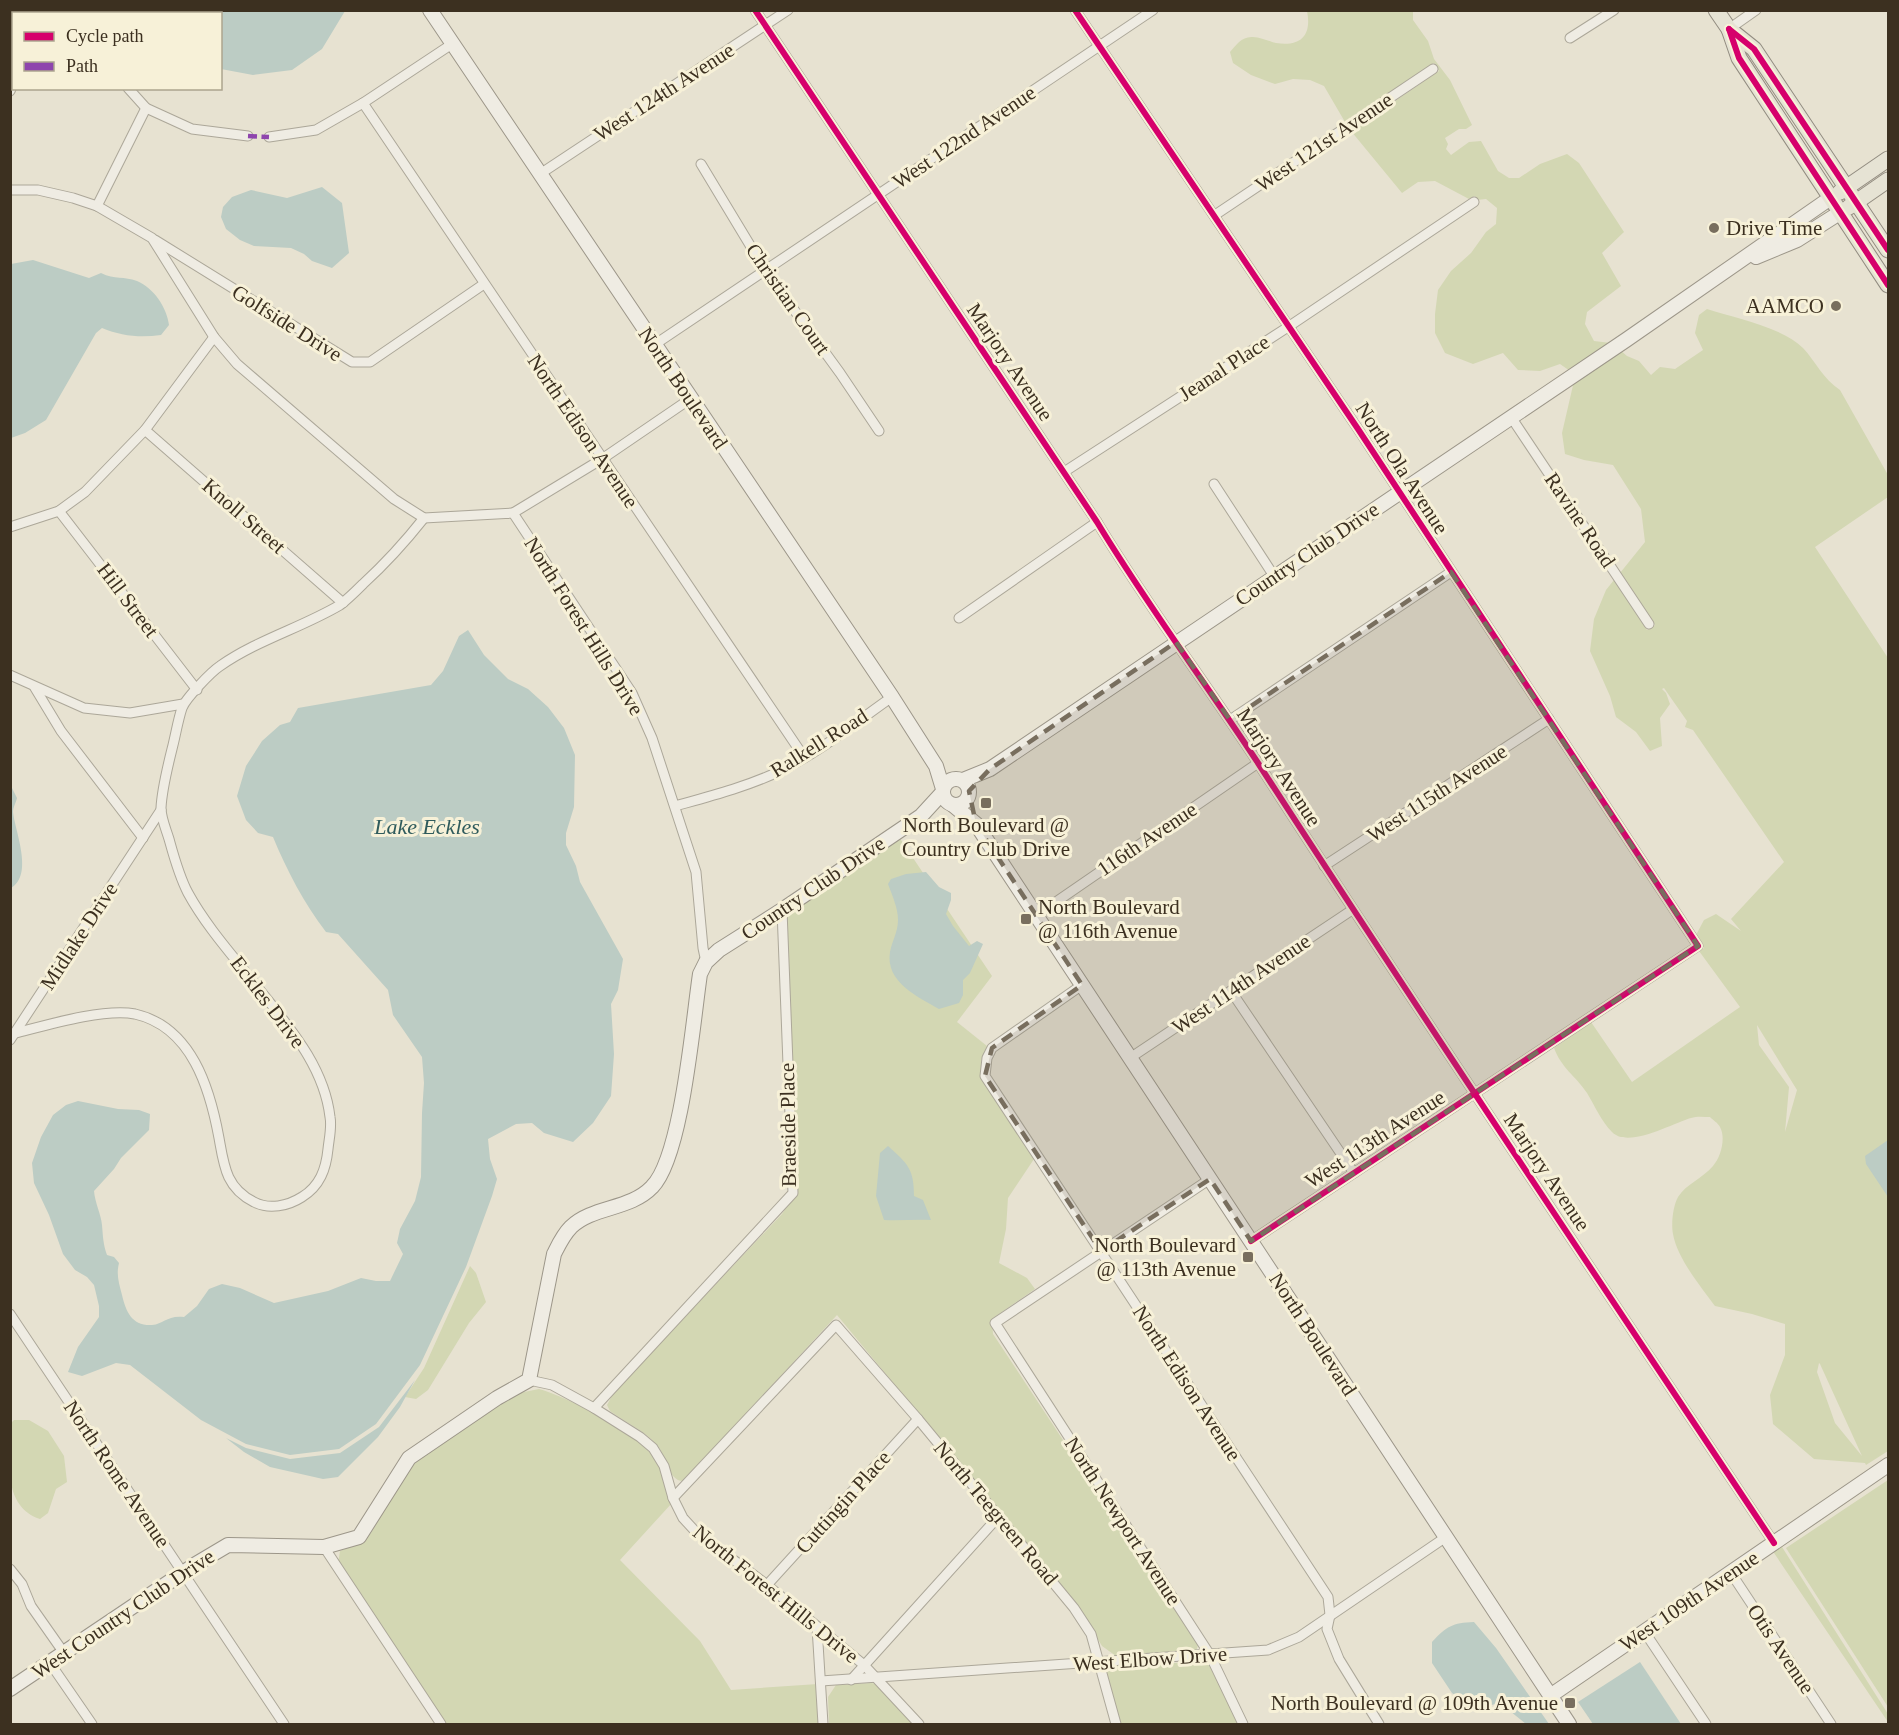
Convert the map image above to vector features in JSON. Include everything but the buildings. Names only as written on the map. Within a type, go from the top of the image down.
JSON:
[{"type":"main road","points":[[1716,10],[1729,29],[1739,58],[1888,285]]},
{"type":"main road","points":[[1729,29],[1754,49],[1888,250]]},
{"type":"main road","points":[[1832,197],[1888,159]]},
{"type":"main road","points":[[1841,212],[1888,180]]},
{"type":"street","name":"North Boulevard","points":[[430,10],[892,697],[936,766],[943,790]]},
{"type":"street","name":"Marjory Avenue","points":[[755,10],[1064,472],[1131,579],[1230,720],[1352,910],[1774,1543]]},
{"type":"street","name":"West 124th Avenue","points":[[540,174],[788,10]]},
{"type":"street","name":"North Ola Avenue","points":[[1075,10],[1358,429],[1698,946]]},
{"type":"street","name":"West 122nd Avenue","points":[[654,345],[1153,10]]},
{"type":"street","points":[[1570,38],[1614,10]]},
{"type":"street","points":[[1729,29],[1756,10]]},
{"type":"street","points":[[269,137],[316,130],[363,103],[452,44]]},
{"type":"street","name":"West 121st Avenue","points":[[1215,215],[1433,69]]},
{"type":"street","points":[[130,90],[146,108],[192,129],[248,136]]},
{"type":"street","name":"North Edison Avenue","points":[[363,103],[804,757]]},
{"type":"street","points":[[98,206],[146,108]]},
{"type":"street","name":"Christian Court","points":[[701,164],[765,270],[879,431]]},
{"type":"street","points":[[10,190],[38,190],[98,206],[152,238],[214,337],[237,364],[394,499],[424,518]]},
{"type":"street","name":"Country Club Drive","points":[[964,787],[1832,197]]},
{"type":"street","name":"Jeanal Place","points":[[1064,472],[1288,327],[1474,202]]},
{"type":"street","points":[[1729,269],[1797,240],[1841,212]]},
{"type":"street","name":"Golfside Drive","points":[[152,238],[352,363],[370,362],[484,284]]},
{"type":"street","points":[[10,527],[59,511],[85,492],[145,430],[214,337]]},
{"type":"street","points":[[513,513],[602,459],[690,399]]},
{"type":"street","name":"Ravine Road","points":[[1511,417],[1648,624]]},
{"type":"street","name":"Knoll Street","points":[[145,430],[343,603]]},
{"type":"street","points":[[1214,484],[1274,576]]},
{"type":"street","name":"Hill Street","points":[[59,511],[196,690]]},
{"type":"street","name":"North Forest Hills Drive","points":[[424,518],[513,513],[632,693],[652,738],[696,872],[706,962],[700,974],[681,1106],[669,1157],[652,1188],[632,1201],[590,1215],[572,1226],[562,1237],[554,1254],[530,1380],[552,1385],[594,1408],[640,1437],[653,1448],[664,1466],[673,1498],[683,1518],[695,1531],[767,1585],[864,1665],[919,1725]]},
{"type":"street","name":"Eckles Drive","points":[[13,1037],[76,1019],[109,1014],[133,1014],[160,1023],[184,1045],[202,1073],[213,1104],[226,1175],[236,1189],[254,1203],[267,1207],[280,1206],[297,1200],[311,1191],[320,1180],[326,1167],[331,1119],[321,1081],[302,1045],[188,894],[178,871],[161,810],[183,704],[217,668],[249,648],[343,603],[392,558],[424,518]]},
{"type":"street","points":[[959,618],[1097,522]]},
{"type":"street","points":[[1230,720],[1451,572]]},
{"type":"street","points":[[10,675],[84,708],[130,713],[183,704]]},
{"type":"street","points":[[35,688],[61,731],[143,838]]},
{"type":"street","name":"Ralkell Road","points":[[675,806],[744,787],[781,770],[892,697]]},
{"type":"street","name":"West 115th Avenue","points":[[1324,866],[1549,719]]},
{"type":"street","name":"116th Avenue","points":[[1036,915],[1258,763]]},
{"type":"street","name":"North Boulevard","points":[[936,766],[964,787],[976,824],[1569,1725]]},
{"type":"street","points":[[948,782],[964,787],[962,804],[952,805],[944,799],[943,790],[948,782]]},
{"type":"street","name":"Country Club Drive","points":[[921,816],[943,790]]},
{"type":"street","name":"North Boulevard","points":[[952,805],[976,824]]},
{"type":"street","name":"Country Club Drive","points":[[706,962],[719,950],[921,816],[952,805]]},
{"type":"street","name":"Midlake Drive","points":[[13,1037],[161,810]]},
{"type":"street","name":"Braeside Place","points":[[594,1408],[793,1193],[782,910]]},
{"type":"street","name":"West 114th Avenue","points":[[1130,1058],[1352,910]]},
{"type":"street","name":"West 113th Avenue","points":[[1251,1241],[1698,946]]},
{"type":"street","name":"North Edison Avenue","points":[[1082,986],[992,1048],[987,1058],[985,1076],[1328,1597],[1330,1615],[1327,1629],[1339,1659],[1380,1725]]},
{"type":"street","points":[[1231,991],[1354,1173]]},
{"type":"street","points":[[1101,1251],[1210,1179]]},
{"type":"street","name":"North Newport Avenue","points":[[1101,1251],[995,1323],[1210,1655],[1243,1725]]},
{"type":"street","name":"North Rome Avenue","points":[[10,1314],[284,1725]]},
{"type":"street","name":"North Teegreen Road","points":[[673,1498],[836,1325],[918,1419],[1074,1608],[1091,1634],[1116,1725]]},
{"type":"street","name":"West Country Club Drive","points":[[10,1689],[228,1545],[324,1547],[359,1537],[409,1458],[497,1398],[530,1380]]},
{"type":"street","name":"Cuttingin Place","points":[[767,1585],[918,1419]]},
{"type":"street","name":"West 109th Avenue","points":[[1550,1696],[1888,1466]]},
{"type":"street","points":[[851,1680],[999,1516]]},
{"type":"street","name":"West Elbow Drive","points":[[821,1682],[1268,1650],[1299,1637],[1446,1537]]},
{"type":"street","points":[[324,1547],[441,1725]]},
{"type":"street","points":[[10,1569],[22,1584],[31,1606],[64,1653]]},
{"type":"street","name":"Otis Avenue","points":[[1731,1573],[1832,1725]]},
{"type":"street","points":[[817,1628],[823,1725]]},
{"type":"street","points":[[1644,1631],[1706,1725]]},
{"type":"street","points":[[50,1663],[92,1725]]},
{"type":"highlighted area","points":[[1451,572],[1698,946],[1251,1241],[1210,1179],[1101,1251],[985,1076],[992,1048],[1082,985],[976,824],[969,791],[990,769],[1176,642],[1230,720]]},
{"type":"green space","points":[[1307,11],[1413,11],[1413,20],[1428,41],[1434,59],[1450,80],[1472,125],[1466,129],[1459,129],[1445,138],[1448,144],[1446,149],[1451,155],[1469,142],[1481,141],[1498,171],[1509,178],[1519,178],[1540,164],[1567,154],[1579,163],[1624,232],[1602,253],[1621,286],[1587,312],[1585,324],[1594,341],[1611,343],[1570,371],[1560,364],[1540,371],[1518,370],[1503,353],[1473,364],[1445,353],[1435,333],[1438,290],[1451,271],[1471,253],[1486,232],[1496,224],[1497,208],[1486,199],[1477,200],[1475,196],[1469,199],[1435,181],[1418,182],[1402,193],[1351,131],[1439,71],[1434,63],[1345,122],[1324,86],[1310,80],[1293,79],[1275,84],[1251,75],[1233,63],[1230,52],[1246,38],[1256,37],[1285,44],[1303,38],[1308,27]]},
{"type":"green space","points":[[1707,309],[1758,324],[1783,334],[1803,348],[1824,376],[1840,390],[1888,475],[1888,497],[1815,547],[1888,658],[1888,1451],[1866,1465],[1865,1463],[1814,1459],[1773,1424],[1770,1395],[1785,1355],[1785,1324],[1715,1306],[1679,1253],[1672,1230],[1675,1205],[1681,1192],[1716,1162],[1723,1142],[1719,1126],[1710,1117],[1696,1117],[1639,1136],[1629,1138],[1619,1136],[1612,1132],[1605,1123],[1587,1093],[1565,1067],[1554,1048],[1591,1022],[1632,1082],[1740,1007],[1699,951],[1704,948],[1696,935],[1704,920],[1716,914],[1741,931],[1731,919],[1784,862],[1693,730],[1685,727],[1687,721],[1664,688],[1662,689],[1670,704],[1660,718],[1662,746],[1650,751],[1636,732],[1616,717],[1610,696],[1590,651],[1594,619],[1606,590],[1614,580],[1647,630],[1655,625],[1620,573],[1645,542],[1641,509],[1613,465],[1565,454],[1562,433],[1574,381],[1620,350],[1639,361],[1651,375],[1660,367],[1675,369],[1703,350],[1695,333],[1699,315]],"holes":[[[1757,1025],[1797,1090],[1785,1132],[1789,1087],[1759,1045]],[[1820,1364],[1862,1456],[1835,1423],[1817,1372]]]},
{"type":"green space","points":[[899,837],[992,976],[957,1022],[987,1046],[982,1057],[983,1073],[1003,1112],[1034,1159],[1008,1198],[1006,1229],[999,1263],[1027,1278],[1035,1289],[992,1319],[993,1334],[1195,1640],[1198,1645],[1196,1652],[1116,1656],[1102,1646],[1079,1608],[837,1315],[684,1481],[674,1477],[660,1449],[652,1440],[610,1411],[607,1405],[614,1392],[782,1214],[790,1201],[797,1178],[786,915]]},
{"type":"green space","points":[[470,1266],[476,1273],[486,1302],[469,1323],[428,1390],[416,1399],[405,1397],[424,1368]]},
{"type":"green space","points":[[539,1389],[584,1408],[619,1428],[647,1449],[660,1469],[672,1503],[620,1560],[700,1641],[731,1690],[818,1684],[820,1724],[446,1724],[338,1564],[340,1551],[357,1544],[371,1533],[404,1475],[416,1460],[505,1398]]},
{"type":"green space","points":[[14,1420],[29,1420],[48,1431],[64,1456],[67,1482],[56,1489],[48,1513],[40,1519],[28,1513],[13,1492],[9,1451],[10,1424]]},
{"type":"green space","points":[[1888,1472],[1782,1547],[1888,1714],[1888,1722],[1772,1550]]},
{"type":"green space","points":[[1888,1480],[1888,1707],[1786,1548]]},
{"type":"green space","points":[[1200,1662],[1213,1669],[1239,1724],[1120,1724],[1107,1682],[1107,1672],[1110,1669],[1120,1665]]},
{"type":"green space","points":[[877,1684],[915,1724],[829,1724],[828,1697],[836,1685]]},
{"type":"water","points":[[159,10],[345,10],[322,49],[292,70],[253,75],[222,69],[222,12],[158,12]]},
{"type":"water","points":[[322,187],[342,203],[349,253],[332,268],[312,261],[291,248],[254,246],[240,240],[226,229],[221,217],[223,207],[232,197],[251,190],[287,198]]},
{"type":"water","points":[[33,260],[89,278],[101,273],[137,281],[149,288],[159,299],[166,312],[169,325],[161,335],[146,336],[123,335],[102,328],[96,333],[46,420],[25,433],[11,438],[11,264]]},
{"type":"water","name":"Lake Eckles","points":[[468,630],[484,655],[508,679],[528,689],[548,707],[564,728],[575,755],[574,807],[566,833],[566,845],[576,866],[580,882],[623,959],[618,990],[611,1004],[614,1054],[611,1096],[593,1123],[573,1142],[544,1133],[532,1123],[516,1124],[488,1139],[490,1159],[497,1179],[492,1196],[466,1267],[420,1365],[376,1424],[339,1449],[290,1455],[246,1444],[201,1420],[130,1365],[116,1363],[82,1376],[68,1372],[78,1347],[99,1317],[99,1306],[94,1285],[87,1277],[75,1270],[63,1254],[34,1183],[32,1163],[41,1137],[53,1115],[66,1105],[78,1101],[118,1109],[139,1110],[150,1114],[149,1130],[121,1158],[94,1191],[107,1255],[114,1257],[119,1263],[118,1279],[126,1307],[131,1317],[145,1325],[160,1323],[174,1317],[184,1317],[197,1306],[209,1289],[222,1284],[240,1288],[274,1303],[328,1291],[361,1278],[390,1281],[403,1254],[397,1243],[400,1229],[415,1201],[421,1177],[424,1083],[422,1057],[393,1015],[388,990],[338,934],[326,932],[296,886],[273,837],[258,833],[246,820],[237,796],[246,766],[262,741],[280,725],[290,722],[298,708],[431,685],[443,671],[459,636]]},
{"type":"water","points":[[11,786],[17,798],[13,812],[22,863],[18,882],[11,888]]},
{"type":"water","points":[[926,872],[939,887],[951,893],[946,914],[953,926],[969,946],[977,941],[983,944],[970,973],[963,980],[963,995],[959,1003],[939,1009],[905,987],[893,972],[890,963],[890,952],[898,920],[896,906],[888,884],[891,879],[906,874]]},
{"type":"water","points":[[1888,1140],[1888,1197],[1866,1164],[1865,1156]]},
{"type":"water","points":[[888,1146],[911,1173],[914,1196],[923,1200],[931,1220],[884,1220],[876,1196],[880,1153]]},
{"type":"water","points":[[415,1380],[400,1407],[378,1437],[338,1477],[323,1479],[270,1467],[226,1438],[246,1448],[290,1459],[340,1453],[379,1427]]},
{"type":"water","points":[[1474,1622],[1496,1648],[1549,1724],[1526,1724],[1500,1703],[1474,1709],[1452,1693],[1432,1663],[1432,1642],[1450,1626]]},
{"type":"water","points":[[1640,1662],[1681,1724],[1593,1724],[1578,1702]]},
{"type":"marked path","points":[[248,136],[269,137]]},
{"type":"cycle path","points":[[755,10],[1258,763],[1774,1543]]},
{"type":"cycle path","points":[[1075,10],[1358,429],[1698,946],[1251,1241]]},
{"type":"cycle path","points":[[1729,29],[1739,58],[1888,285]]},
{"type":"cycle path","points":[[1729,29],[1754,49],[1888,250]]},
{"type":"place","name":"Drive Time","points":[[1714,228]]},
{"type":"place","name":"AAMCO","points":[[1836,306]]},
{"type":"place","name":"North Boulevard @ Country Club Drive","points":[[986,803]]},
{"type":"place","name":"North Boulevard @ 116th Avenue","points":[[1026,919]]},
{"type":"place","name":"North Boulevard @ 113th Avenue","points":[[1248,1257]]},
{"type":"place","name":"North Boulevard @ 109th Avenue","points":[[1570,1703]]}]
